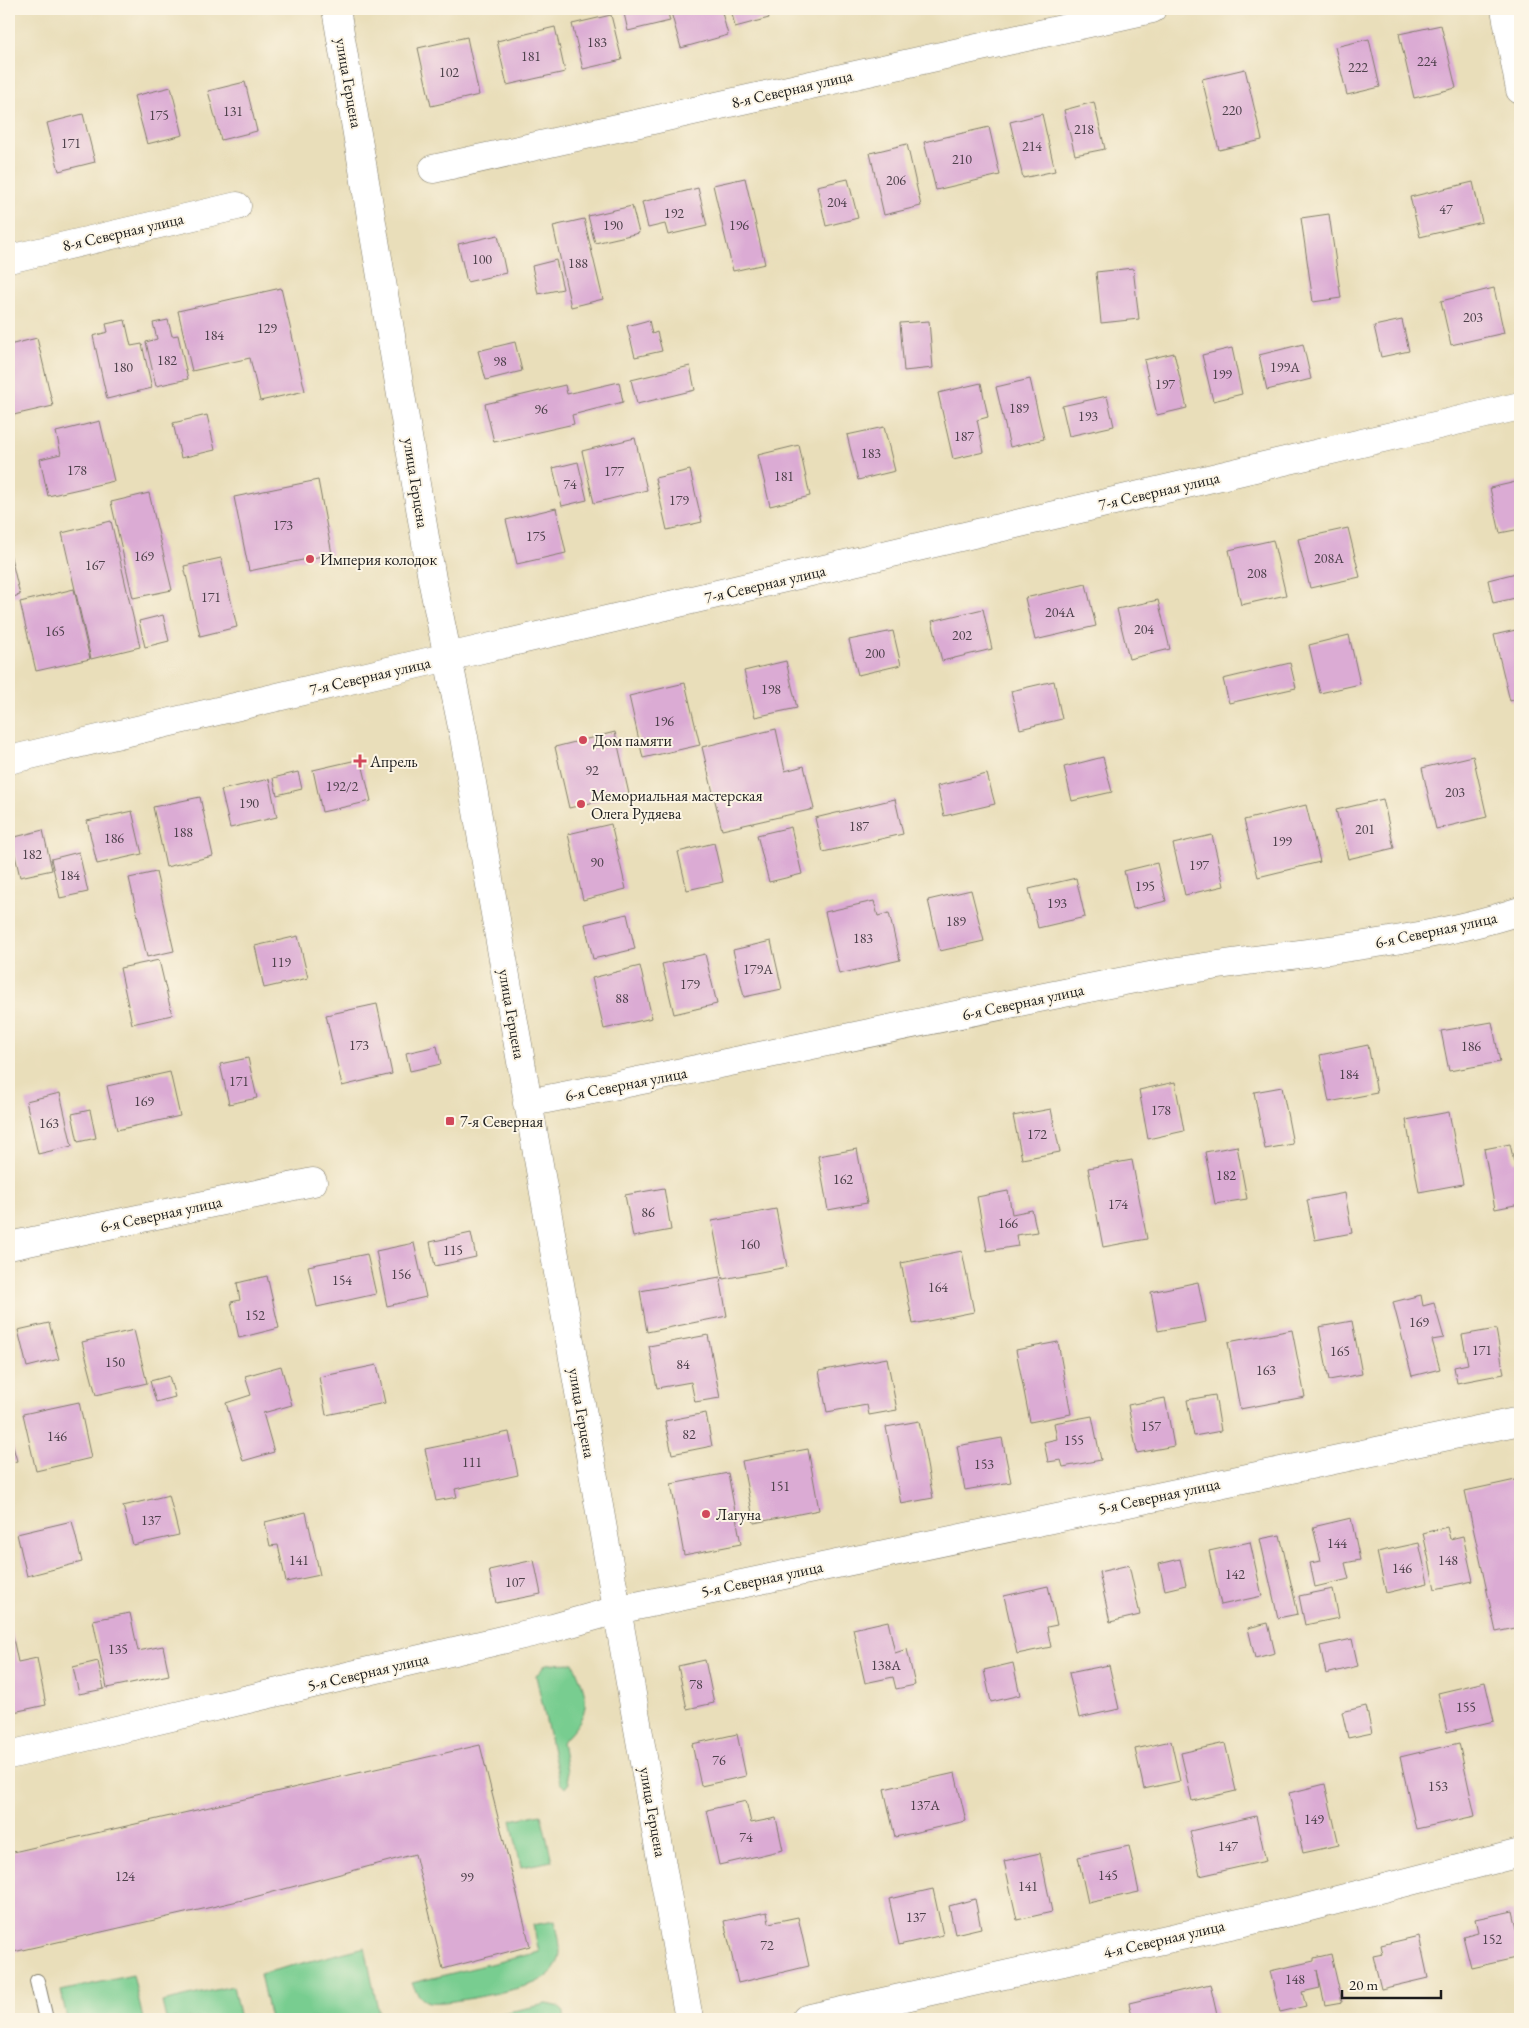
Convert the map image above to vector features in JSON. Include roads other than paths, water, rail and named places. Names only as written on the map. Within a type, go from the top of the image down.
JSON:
[{"type":"street","name":"улица Герцена","points":[[336,9],[432,579],[448,657],[690,2019]]},
{"type":"street","name":"8-я Северная улица","points":[[433,169],[1152,9]]},
{"type":"street","points":[[1506,9],[1520,90]]},
{"type":"street","name":"8-я Северная улица","points":[[9,259],[237,206]]},
{"type":"street","name":"7-я Северная улица","points":[[9,760],[1520,406]]},
{"type":"street","name":"6-я Северная улица","points":[[527,1103],[1152,976],[1332,948],[1405,940],[1520,911]]},
{"type":"street","name":"6-я Северная улица","points":[[9,1246],[313,1182]]},
{"type":"street","name":"5-я Северная улица","points":[[9,1755],[544,1630],[617,1610],[1520,1421]]},
{"type":"street","name":"4-я Северная улица","points":[[806,2019],[1298,1910],[1520,1853]]},
{"type":"lane","points":[[37,1981],[46,2019]]},
{"type":"place","name":"Империя колодок","points":[[310,559]]},
{"type":"place","name":"Дом памяти","points":[[583,740]]},
{"type":"place","name":"Апрель","points":[[360,761]]},
{"type":"place","name":"Мемориальная мастерская Олега Рудяева","points":[[581,804]]},
{"type":"place","name":"7-я Северная","points":[[450,1121]]},
{"type":"place","name":"Лагуна","points":[[706,1514]]}]
